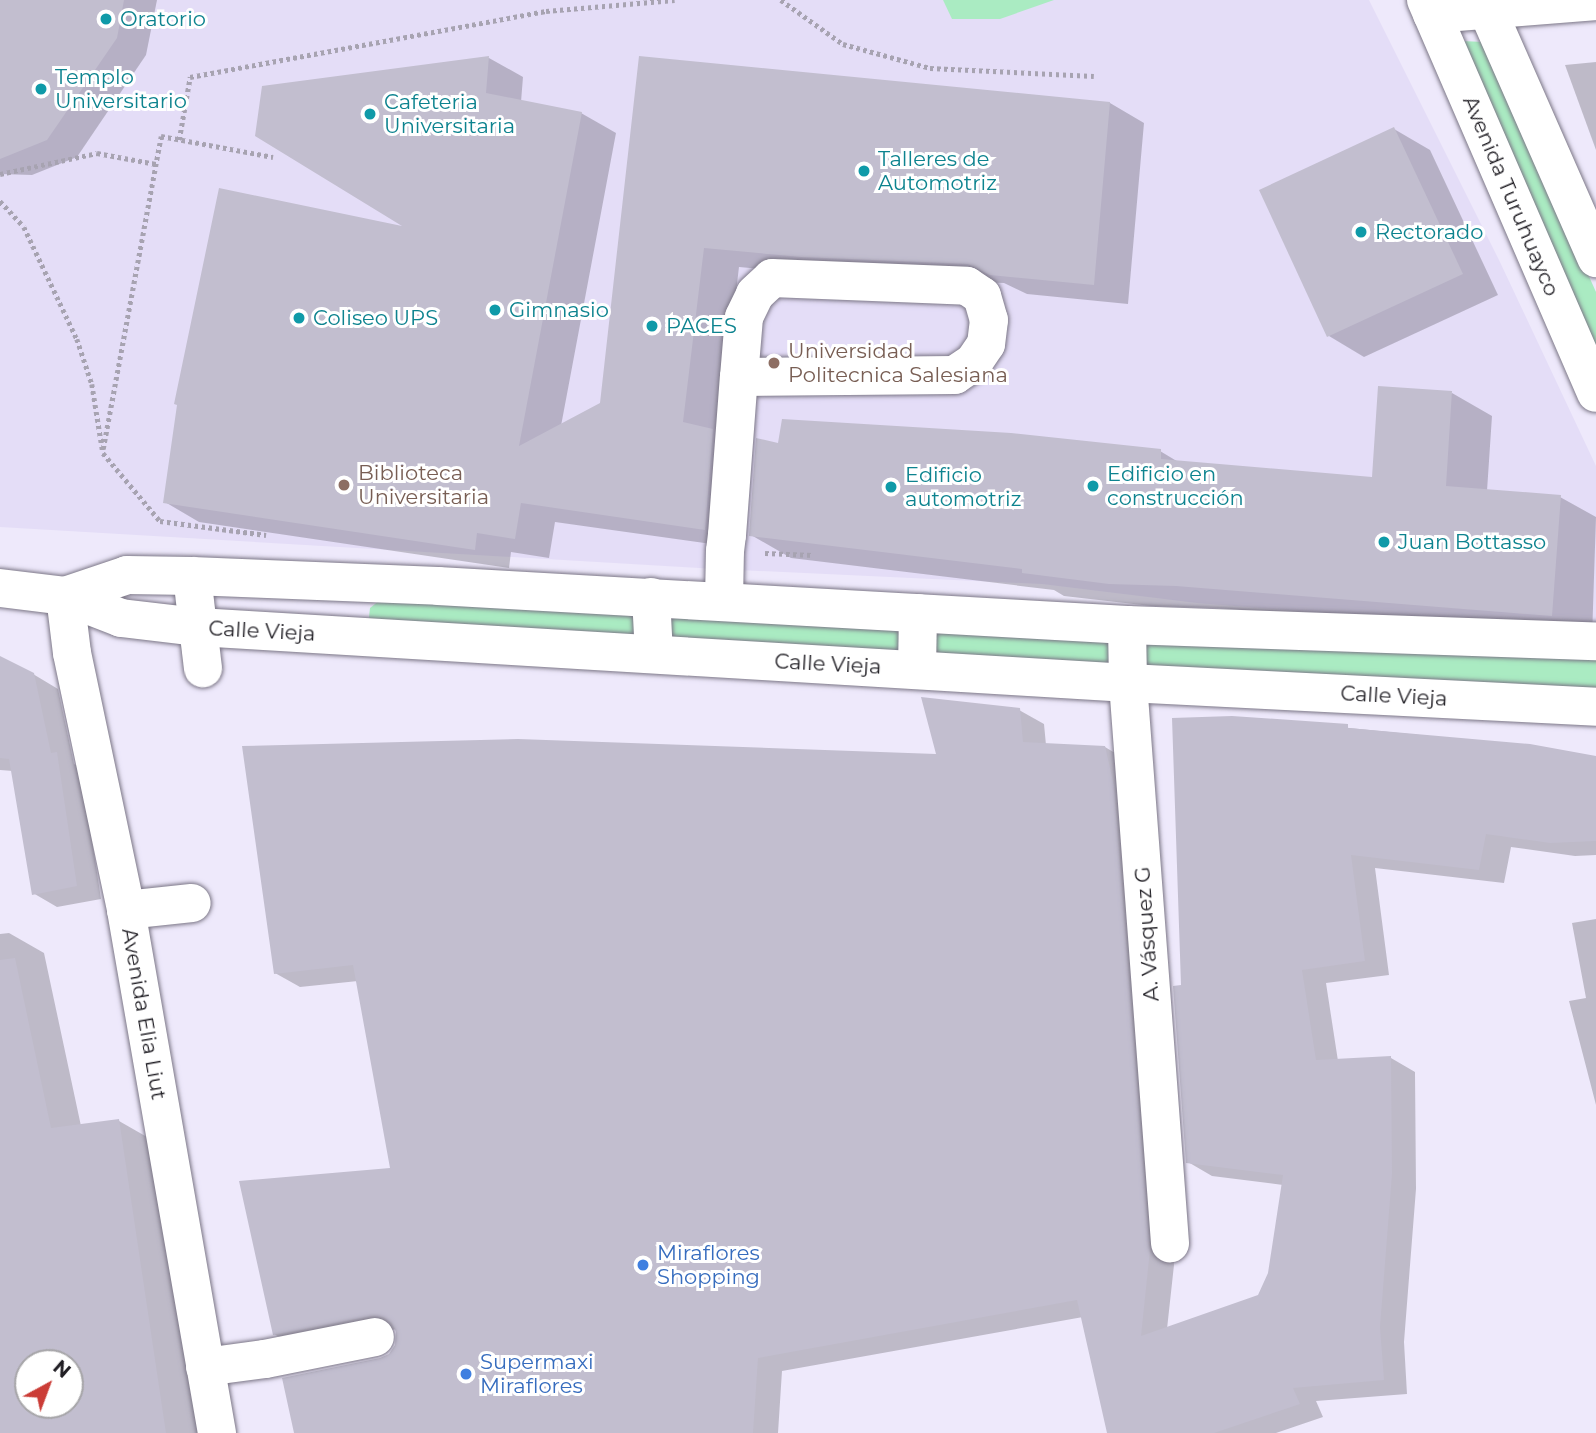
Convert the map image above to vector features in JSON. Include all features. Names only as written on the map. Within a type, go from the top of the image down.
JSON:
[{"type":"main road","points":[[1429,7],[1596,1]]},
{"type":"main road","points":[[1485,4],[1596,258]]},
{"type":"main road","name":"Avenida Turuhuayco","points":[[1429,7],[1596,393]]},
{"type":"main road","points":[[723,601],[739,377],[744,317],[755,294],[772,278],[967,286],[982,296],[989,320],[986,344],[974,362],[955,375],[739,377]]},
{"type":"main road","name":"Calle Vieja","points":[[65,596],[127,575],[192,576],[651,597],[1127,625],[1596,641]]},
{"type":"main road","points":[[192,576],[203,668]]},
{"type":"main road","name":"Calle Vieja","points":[[0,588],[65,596],[121,618],[198,627],[1128,683],[1596,707]]},
{"type":"main road","name":"Avenida Elia Liut","points":[[65,596],[72,653],[126,910],[217,1433]]},
{"type":"main road","points":[[651,597],[653,654]]},
{"type":"main road","points":[[917,670],[918,613]]},
{"type":"main road","name":"A. Vásquez G","points":[[1127,625],[1128,683],[1170,1243]]},
{"type":"main road","points":[[126,910],[192,903]]},
{"type":"main road","points":[[205,1367],[265,1359],[375,1337]]},
{"type":"path","points":[[179,140],[190,77],[546,11],[675,0]]},
{"type":"path","points":[[781,0],[843,44],[930,68],[1094,76]]},
{"type":"path","points":[[0,201],[24,228],[77,339],[92,384],[103,453],[161,136],[273,157]]},
{"type":"path","points":[[0,174],[96,153],[156,164]]},
{"type":"shaded area","name":"Universidad Politecnica Salesiana","points":[[0,0],[1369,0],[1499,260],[1596,466],[1596,630],[1563,632],[1197,603],[1042,584],[716,569],[0,527]]},
{"type":"green space","points":[[943,0],[1054,0],[1000,19],[952,19]]},
{"type":"green space","points":[[1461,41],[1484,42],[1596,292],[1596,352]]},
{"type":"green space","points":[[380,600],[1596,641],[1596,707],[373,628],[369,617],[370,608]]},
{"type":"building","name":"Templo Universitario","points":[[0,0],[124,0],[117,38],[47,140],[0,159]]},
{"type":"building","points":[[489,56],[486,93],[582,112],[519,446],[600,403],[639,56],[1110,102],[1094,285],[990,275],[968,264],[801,257],[704,248],[683,422],[713,429],[705,530],[521,503],[515,539],[477,533],[475,550],[163,503],[177,405],[174,404],[219,188],[402,226],[255,136],[262,86]]},
{"type":"building","name":"Rectorado","points":[[1394,127],[1463,274],[1327,337],[1259,190]]},
{"type":"building","points":[[1378,386],[1452,391],[1446,486],[1561,495],[1552,616],[1176,586],[1109,584],[1022,573],[1022,569],[749,536],[756,438],[778,443],[782,419],[1011,433],[1161,449],[1161,459],[1372,477]]},
{"type":"building","points":[[0,656],[34,673],[51,753],[57,752],[77,886],[32,895],[9,759],[0,758]]},
{"type":"building","points":[[921,697],[1020,708],[1023,742],[1105,746],[1114,786],[1150,1250],[1141,1336],[1258,1295],[1268,1273],[1283,1175],[1186,1163],[1173,986],[1181,985],[1172,718],[1232,716],[1348,724],[1348,728],[1530,744],[1596,756],[1596,841],[1550,843],[1486,834],[1479,870],[1351,855],[1365,961],[1302,970],[1316,1060],[1391,1056],[1392,1174],[1380,1327],[1384,1380],[1293,1388],[1300,1404],[1214,1433],[1107,1433],[1077,1300],[758,1358],[753,1433],[294,1433],[282,1378],[380,1358],[389,1354],[395,1345],[396,1332],[392,1323],[383,1317],[371,1316],[273,1335],[239,1181],[390,1168],[353,965],[274,974],[242,746],[518,739],[936,754]]},
{"type":"building","points":[[15,958],[51,1128],[119,1119],[166,1433],[0,1433],[0,960]]},
{"type":"place","name":"Oratorio","points":[[106,19]]},
{"type":"place","name":"Templo Universitario","points":[[41,89]]},
{"type":"place","name":"Cafeteria Universitaria","points":[[370,114]]},
{"type":"place","name":"Talleres de Automotriz","points":[[864,171]]},
{"type":"place","name":"Rectorado","points":[[1361,232]]},
{"type":"place","name":"Gimnasio","points":[[495,310]]},
{"type":"place","name":"Coliseo UPS","points":[[299,318]]},
{"type":"place","name":"PACES","points":[[652,326]]},
{"type":"place","name":"Universidad Politecnica Salesiana","points":[[774,363]]},
{"type":"place","name":"Biblioteca Universitaria","points":[[344,485]]},
{"type":"place","name":"Edificio en construcción","points":[[1093,486]]},
{"type":"place","name":"Edificio automotriz","points":[[891,487]]},
{"type":"place","name":"Juan Bottasso","points":[[1384,542]]},
{"type":"place","name":"Miraflores Shopping","points":[[643,1265]]},
{"type":"place","name":"Supermaxi Miraflores","points":[[466,1374]]}]
